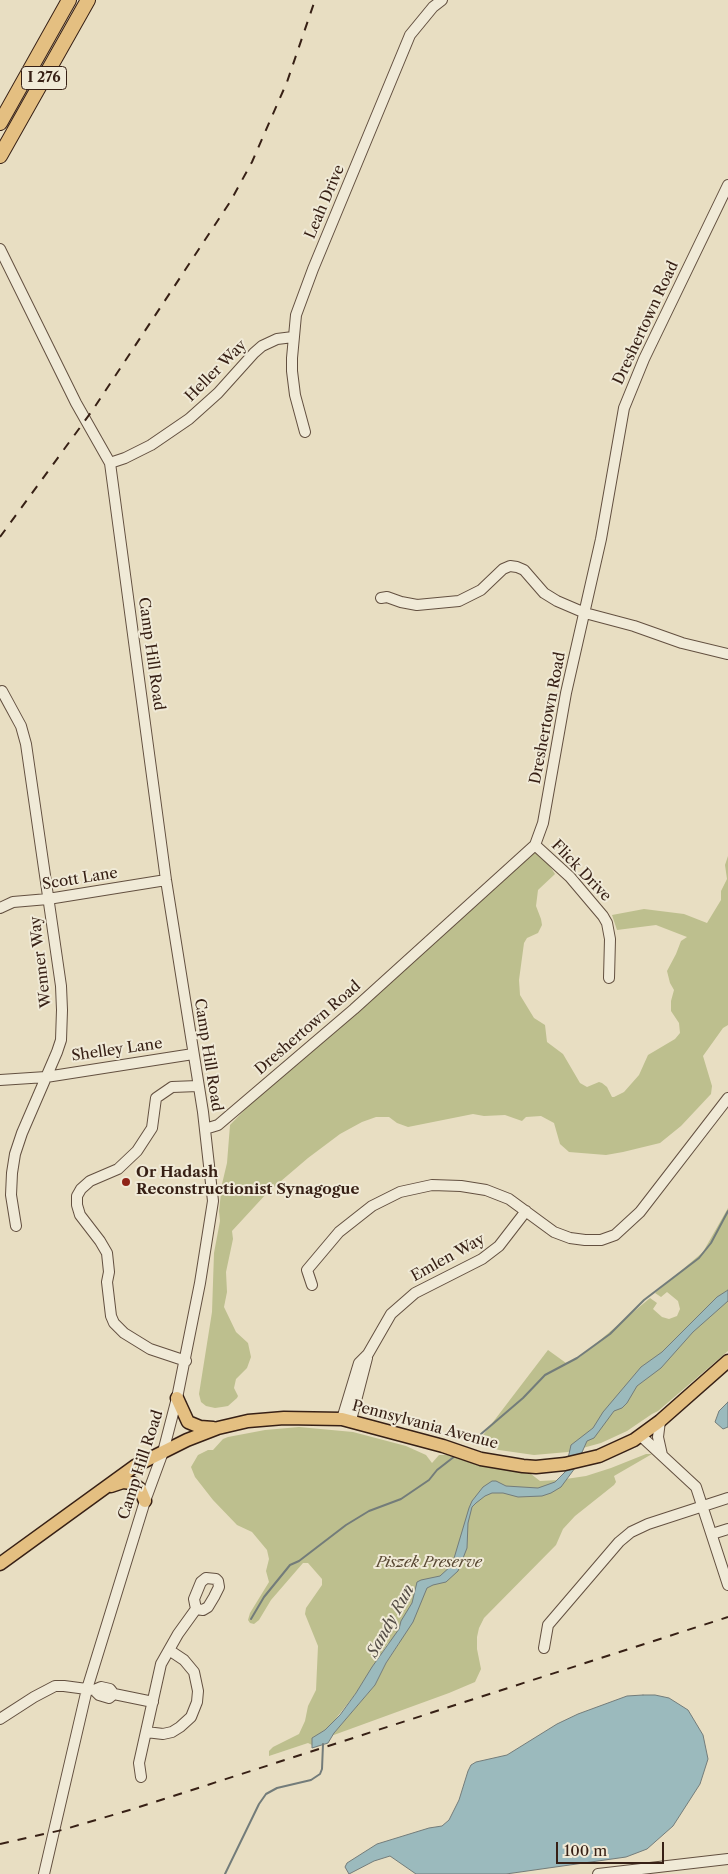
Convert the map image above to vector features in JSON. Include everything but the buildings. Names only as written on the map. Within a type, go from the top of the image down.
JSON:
[{"type":"highway","name":"I 276","points":[[0,123],[69,0]]},
{"type":"highway","name":"I 276","points":[[0,156],[88,0]]},
{"type":"main road","name":"Pennsylvania Avenue","points":[[0,1564],[135,1466],[218,1428],[284,1418],[347,1420],[444,1446],[481,1459],[536,1467],[565,1464],[586,1460],[611,1451],[641,1436],[728,1361]]},
{"type":"main road","points":[[177,1398],[188,1422],[200,1427],[218,1428]]},
{"type":"main road","points":[[103,1488],[123,1482],[132,1483],[140,1489],[145,1501]]},
{"type":"street","name":"Leah Drive","points":[[305,432],[294,383],[292,358],[296,315],[313,269],[410,35],[433,7],[442,0]]},
{"type":"street","name":"Dreshertown Road","points":[[205,1129],[218,1125],[354,1009],[535,846],[543,823],[566,693],[601,539],[624,408],[644,359],[728,185]]},
{"type":"street","name":"Camp Hill Road","points":[[0,249],[76,403],[110,463],[166,880],[205,1129],[213,1201],[186,1361],[177,1398],[90,1689],[44,1874]]},
{"type":"street","name":"Heller Way","points":[[110,463],[151,445],[189,419],[218,393],[262,346],[277,339],[294,337]]},
{"type":"street","points":[[381,598],[387,597],[417,605],[460,601],[476,594],[498,572],[510,566],[524,570],[549,597],[585,612],[634,626],[682,643],[727,654]]},
{"type":"street","name":"Wenner Way","points":[[2,691],[21,726],[26,744],[61,986],[62,1010],[61,1040],[58,1052],[15,1154],[11,1196],[16,1226]]},
{"type":"street","name":"Flick Drive","points":[[535,846],[570,877],[607,923],[610,939],[609,978]]},
{"type":"street","name":"Scott Lane","points":[[0,908],[13,902],[48,899],[166,880]]},
{"type":"street","name":"Shelley Lane","points":[[0,1080],[46,1077],[193,1054]]},
{"type":"street","points":[[186,1361],[150,1349],[124,1334],[114,1323],[111,1316],[107,1282],[109,1272],[107,1253],[80,1215],[76,1205],[77,1196],[81,1189],[90,1181],[118,1170],[137,1151],[152,1128],[156,1098],[172,1087],[198,1086]]},
{"type":"street","points":[[312,1285],[307,1270],[339,1232],[372,1206],[400,1192],[432,1185],[461,1186],[486,1190],[526,1211],[554,1232],[570,1238],[600,1240],[615,1234],[640,1212],[728,1098]]},
{"type":"street","points":[[207,1148],[218,1125]]},
{"type":"street","name":"Emlen Way","points":[[347,1420],[368,1354],[391,1314],[415,1292],[482,1259],[499,1246],[526,1211]]},
{"type":"street","points":[[660,1421],[658,1437],[662,1455]]},
{"type":"street","points":[[641,1436],[696,1487],[728,1585]]},
{"type":"street","points":[[544,1648],[548,1625],[619,1542],[631,1532],[648,1524],[728,1498]]},
{"type":"street","points":[[712,1534],[728,1528]]},
{"type":"street","points":[[142,1777],[139,1763],[161,1664],[178,1634],[196,1609]]},
{"type":"street","points":[[146,1732],[162,1734],[172,1732],[191,1716],[197,1702],[198,1691],[194,1672],[184,1660],[169,1650]]},
{"type":"street","points":[[0,1719],[34,1696],[55,1686],[90,1689],[101,1687],[110,1690],[114,1694],[153,1702]]},
{"type":"street","points":[[598,1874],[728,1859]]},
{"type":"green space","points":[[535,851],[542,854],[555,874],[538,890],[536,906],[542,925],[538,933],[527,938],[524,943],[519,980],[520,995],[534,1018],[545,1025],[547,1042],[563,1054],[580,1083],[587,1087],[599,1082],[602,1083],[607,1087],[612,1097],[624,1092],[639,1075],[648,1055],[675,1039],[680,1033],[679,1023],[671,1011],[674,990],[667,971],[681,941],[687,937],[656,925],[617,930],[612,915],[644,909],[684,914],[707,923],[721,900],[721,891],[727,879],[725,865],[728,856],[728,1025],[723,1028],[703,1056],[712,1086],[711,1094],[681,1126],[660,1143],[606,1155],[569,1152],[560,1144],[554,1123],[541,1116],[526,1117],[522,1121],[505,1115],[484,1116],[473,1114],[408,1127],[397,1123],[389,1117],[376,1117],[340,1134],[267,1193],[232,1231],[233,1239],[226,1272],[227,1292],[224,1307],[236,1332],[248,1343],[251,1357],[247,1368],[236,1379],[234,1388],[238,1396],[237,1398],[228,1406],[215,1408],[206,1406],[201,1402],[199,1394],[212,1312],[214,1253],[220,1221],[219,1211],[227,1163],[230,1125],[263,1091]]},
{"type":"green space","points":[[728,1208],[728,1351],[658,1411],[627,1431],[601,1443],[568,1452],[534,1455],[499,1450],[477,1443],[548,1350],[566,1363],[580,1357],[650,1298],[657,1303],[653,1309],[662,1317],[669,1319],[677,1316],[680,1309],[678,1301],[667,1292],[661,1297],[655,1293],[703,1252]]},
{"type":"green space","name":"Piszek Preserve","points":[[299,1427],[353,1432],[406,1446],[426,1455],[432,1463],[439,1455],[447,1455],[480,1466],[531,1474],[540,1481],[586,1476],[646,1454],[652,1454],[614,1476],[616,1482],[614,1485],[575,1516],[563,1529],[556,1545],[484,1618],[477,1637],[481,1669],[475,1682],[331,1736],[375,1685],[386,1663],[400,1642],[388,1643],[356,1693],[330,1726],[312,1738],[312,1745],[308,1743],[269,1756],[269,1751],[273,1747],[299,1734],[305,1721],[308,1706],[316,1690],[318,1646],[305,1614],[306,1608],[322,1585],[322,1579],[308,1563],[303,1563],[271,1600],[259,1620],[254,1624],[250,1623],[248,1620],[250,1613],[269,1582],[266,1571],[269,1559],[267,1550],[252,1532],[237,1525],[213,1500],[195,1477],[191,1467],[198,1455],[208,1450],[213,1450],[223,1439],[228,1437],[265,1430]]},
{"type":"water","points":[[728,1290],[728,1301],[693,1332],[661,1368],[637,1386],[627,1403],[622,1408],[614,1411],[594,1438],[587,1441],[575,1468],[561,1487],[542,1496],[518,1497],[503,1493],[492,1493],[485,1496],[472,1507],[468,1523],[467,1548],[458,1571],[446,1582],[427,1588],[413,1622],[386,1663],[375,1685],[334,1733],[328,1743],[312,1748],[312,1738],[325,1730],[340,1715],[399,1629],[401,1621],[412,1603],[417,1582],[440,1576],[452,1565],[469,1508],[483,1487],[492,1481],[506,1486],[538,1488],[555,1482],[565,1472],[571,1445],[593,1428],[603,1412],[641,1367],[662,1352],[717,1297]]},
{"type":"water","points":[[728,1402],[728,1427],[723,1429],[715,1422],[719,1411]]},
{"type":"water","points":[[643,1695],[669,1698],[688,1710],[703,1735],[708,1759],[700,1784],[673,1826],[647,1849],[626,1857],[506,1874],[416,1874],[390,1856],[374,1861],[349,1874],[345,1867],[347,1863],[377,1844],[429,1828],[442,1826],[449,1820],[459,1800],[471,1765],[476,1762],[507,1755],[557,1724],[578,1714],[627,1696]]},
{"type":"waterway","points":[[476,1442],[481,1434],[523,1398],[545,1375],[577,1358],[610,1334],[644,1300],[699,1258],[711,1243],[728,1211]]},
{"type":"waterway","points":[[251,1619],[264,1597],[290,1565],[299,1561],[346,1525],[369,1511],[401,1499],[429,1480],[437,1470],[455,1456]]},
{"type":"waterway","name":"Sandy Run","points":[[225,1874],[259,1804],[266,1794],[277,1788],[311,1780],[320,1774],[323,1744]]},
{"type":"railway","points":[[0,537],[92,411],[230,202],[252,162],[287,82],[315,0]]},
{"type":"railway","points":[[0,1844],[62,1830],[133,1809],[728,1617]]},
{"type":"place","name":"Or Hadash Reconstructionist Synagogue","points":[[126,1182]]}]
